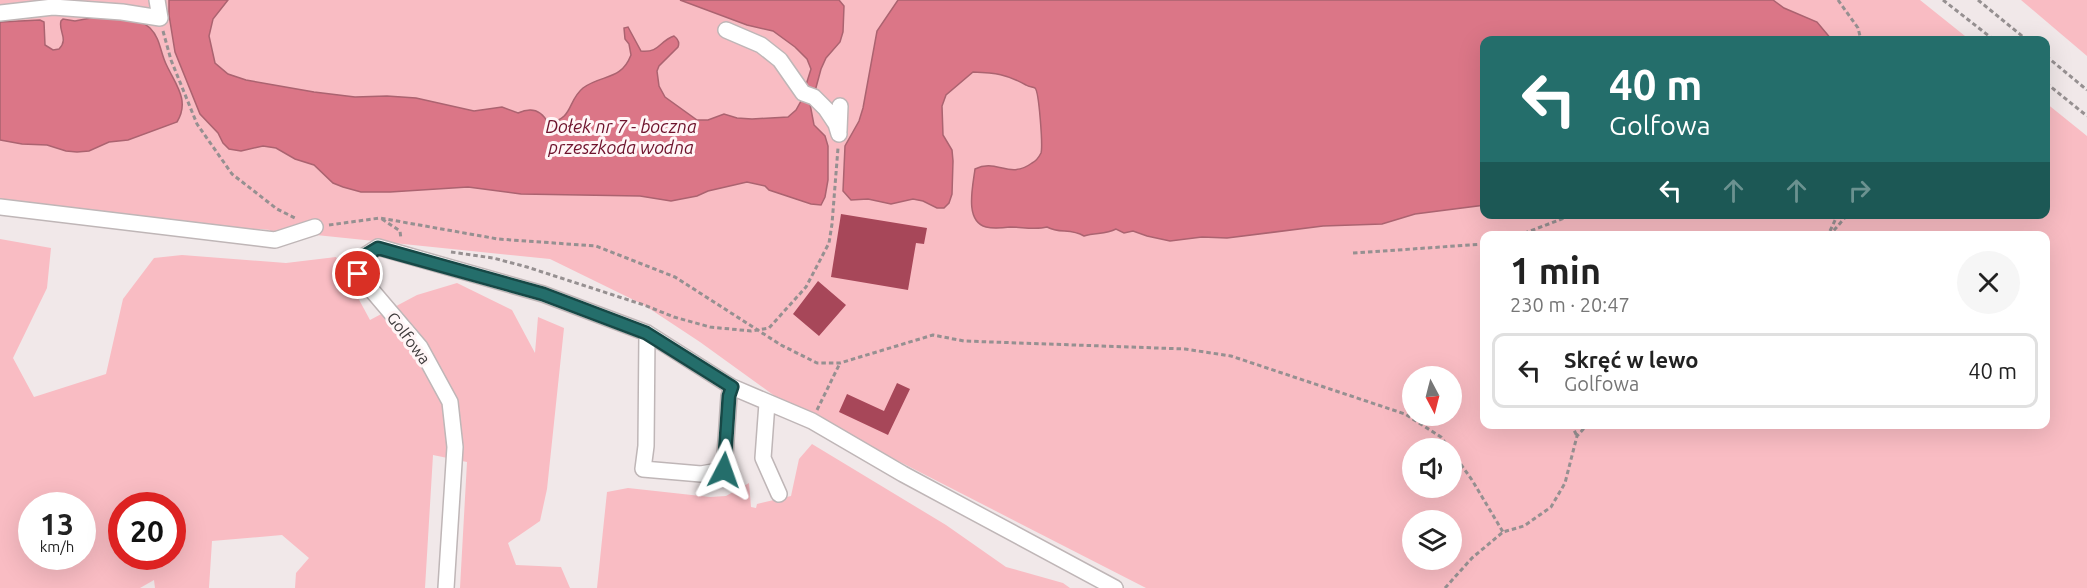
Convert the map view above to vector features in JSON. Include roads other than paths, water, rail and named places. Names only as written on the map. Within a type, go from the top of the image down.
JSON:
[{"type":"street","points":[[0,13],[52,7],[122,12],[160,18],[157,0]]},
{"type":"street","points":[[726,30],[761,45],[780,60],[808,95],[826,109],[836,124],[839,134],[840,106]]},
{"type":"street","points":[[0,207],[275,240],[315,227]]},
{"type":"street","name":"Golfowa","points":[[446,588],[455,447],[450,402],[420,347],[358,274],[358,260],[378,248],[543,294],[646,333],[732,387],[812,421],[903,474],[1115,588]]},
{"type":"street","points":[[646,333],[644,469],[701,474],[724,470],[729,396],[732,387]]},
{"type":"street","points":[[767,403],[763,458],[779,494]]},
{"type":"water","name":"Dołek nr 7 - boczna przeszkoda wodna","points":[[169,0],[228,0],[213,19],[209,36],[215,63],[228,74],[246,80],[355,97],[416,98],[474,111],[502,107],[518,113],[535,110],[548,123],[566,114],[574,98],[583,88],[616,73],[627,63],[631,55],[624,28],[628,27],[641,51],[652,50],[674,36],[678,39],[678,47],[659,66],[657,71],[659,86],[665,97],[697,120],[708,120],[724,114],[752,119],[788,117],[801,101],[811,69],[807,59],[773,31],[747,25],[680,0],[839,0],[844,6],[843,32],[840,42],[826,58],[810,104],[814,125],[825,136],[828,146],[828,180],[825,197],[821,205],[811,204],[769,190],[765,186],[747,182],[671,201],[640,196],[521,194],[468,187],[361,192],[343,187],[333,183],[314,165],[295,159],[276,148],[263,146],[241,151],[229,149],[223,143],[218,133],[200,114],[175,52]]},
{"type":"water","points":[[898,0],[1773,0],[1784,8],[1817,22],[1829,36],[1480,36],[1480,206],[1415,214],[1382,224],[1323,226],[1227,238],[1202,237],[1170,241],[1133,231],[1124,233],[1116,229],[1084,236],[1047,227],[995,228],[979,223],[972,210],[975,169],[990,166],[1016,170],[1033,162],[1041,153],[1040,119],[1035,88],[1007,76],[995,74],[973,72],[946,95],[942,106],[943,135],[952,150],[953,161],[952,194],[949,203],[944,208],[937,208],[913,199],[891,204],[868,199],[851,200],[843,191],[845,146],[859,121],[863,108],[877,31]]},
{"type":"water","points":[[101,16],[133,19],[145,24],[154,32],[182,100],[181,114],[177,122],[128,140],[109,142],[89,151],[66,151],[47,145],[0,140],[0,22],[40,20],[44,22],[45,45],[53,50],[59,49],[63,42],[60,25],[63,19],[75,21]]}]
